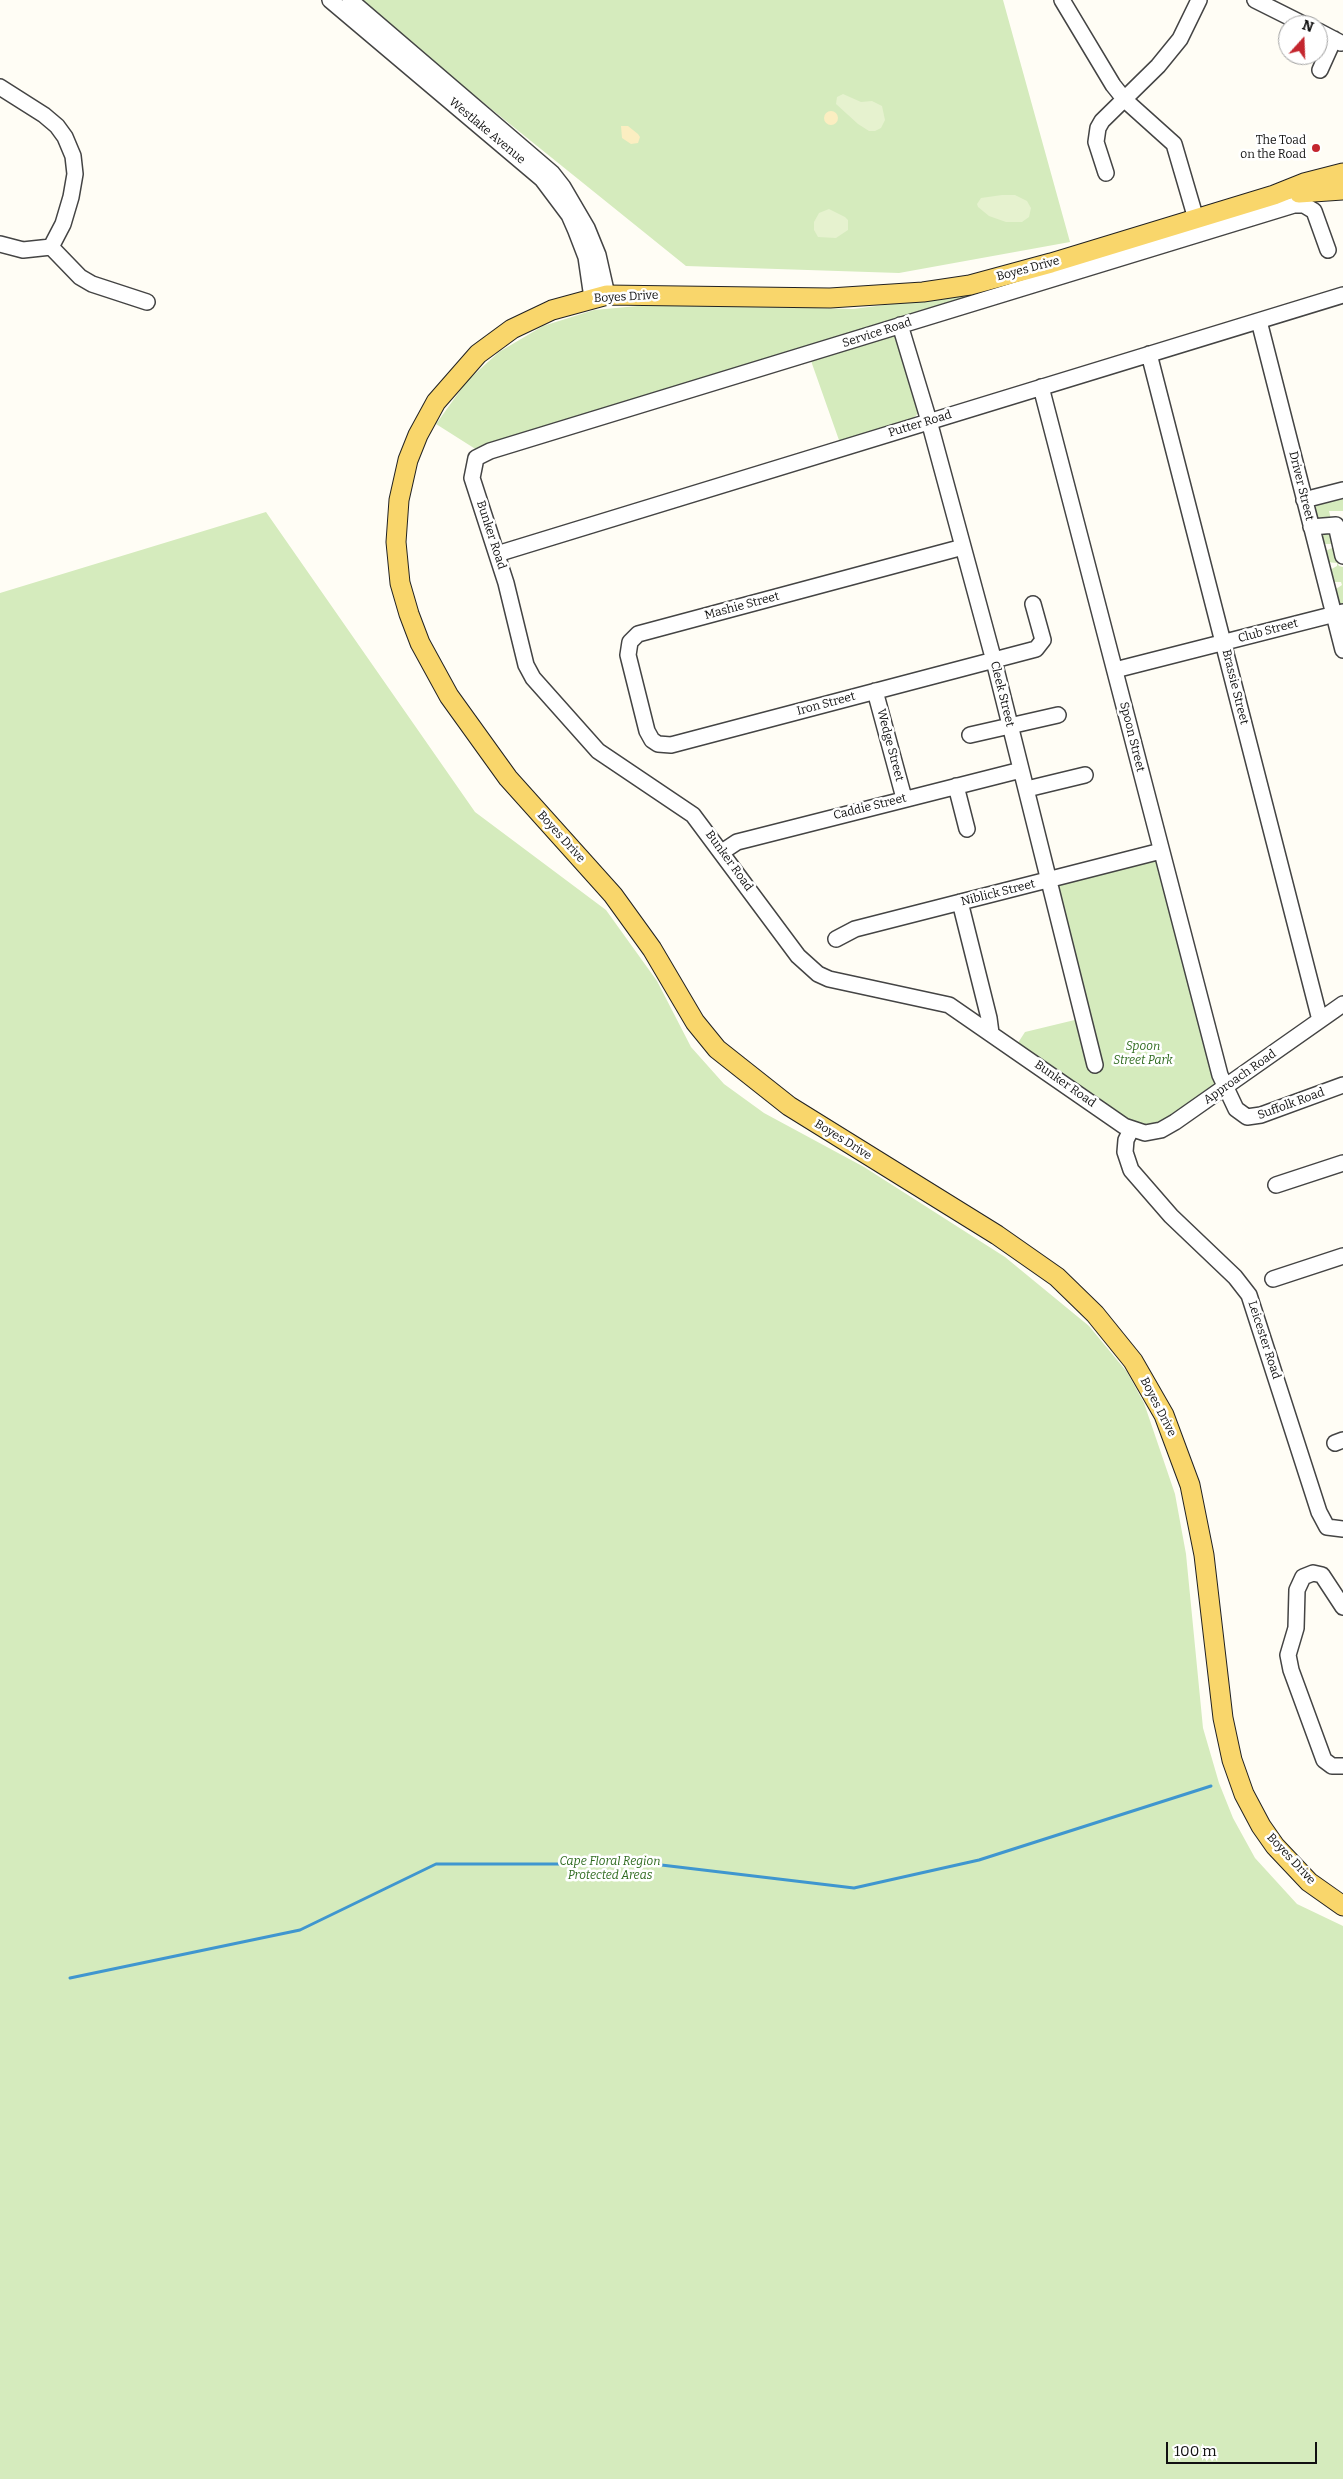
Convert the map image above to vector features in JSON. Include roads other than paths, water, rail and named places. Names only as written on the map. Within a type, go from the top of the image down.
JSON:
[{"type":"main road","name":"Boyes Drive","points":[[1278,199],[1304,183],[1343,173]]},
{"type":"main road","name":"Boyes Drive","points":[[1343,190],[1303,194],[1278,199],[1196,219],[1008,275],[923,292],[830,298],[600,297],[573,302],[532,318],[512,329],[478,354],[436,402],[418,435],[408,460],[399,500],[396,542],[400,583],[420,643],[445,690],[508,778],[612,895],[652,949],[695,1022],[718,1050],[789,1106],[996,1235],[1057,1277],[1095,1314],[1133,1361],[1164,1415],[1190,1485],[1204,1554],[1224,1718],[1232,1760],[1241,1785],[1252,1809],[1275,1846],[1309,1882],[1343,1906]]},
{"type":"street","name":"Westlake Avenue","points":[[330,0],[542,179],[569,215],[600,297]]},
{"type":"street","name":"Westlake Avenue","points":[[350,0],[552,173],[587,228],[598,255],[600,297]]},
{"type":"street","points":[[1062,0],[1112,85],[1125,100],[1174,144],[1196,219]]},
{"type":"street","points":[[1106,173],[1096,134],[1102,121],[1125,100],[1180,39],[1200,0]]},
{"type":"street","points":[[1255,0],[1273,4],[1290,15]]},
{"type":"street","points":[[1320,70],[1338,41]]},
{"type":"street","points":[[0,87],[44,115],[57,126],[65,137],[73,156],[75,174],[71,197],[63,224],[51,247]]},
{"type":"street","name":"Service Road","points":[[476,458],[490,451],[900,325],[1278,199],[1309,207],[1314,211],[1328,250]]},
{"type":"street","points":[[0,244],[23,250],[51,247]]},
{"type":"street","points":[[51,247],[80,277],[92,284],[147,302]]},
{"type":"street","name":"Putter Road","points":[[497,554],[1343,295]]},
{"type":"street","name":"Driver Street","points":[[1259,321],[1304,500],[1319,526],[1338,613],[1343,650]]},
{"type":"street","name":"Cleek Street","points":[[900,325],[929,421],[994,661],[1094,1065]]},
{"type":"street","name":"Brassie Street","points":[[1149,354],[1320,1020]]},
{"type":"street","name":"Spoon Street","points":[[1041,387],[1220,1075],[1226,1087]]},
{"type":"street","name":"Bunker Road","points":[[476,458],[472,478],[497,554],[526,665],[533,678],[598,751],[685,808],[706,829],[798,956],[818,974],[829,979],[949,1006],[1131,1130]]},
{"type":"street","points":[[1304,500],[1343,490]]},
{"type":"street","points":[[1319,526],[1336,525],[1343,556]]},
{"type":"street","name":"Mashie Street","points":[[658,744],[652,740],[647,731],[628,655],[630,642],[638,634],[963,547]]},
{"type":"street","name":"Iron Street","points":[[658,744],[671,745],[1036,650],[1043,640],[1033,604]]},
{"type":"street","name":"Club Street","points":[[1114,670],[1338,613]]},
{"type":"street","name":"Wedge Street","points":[[875,691],[904,798]]},
{"type":"street","points":[[970,735],[1058,715]]},
{"type":"street","name":"Caddie Street","points":[[722,852],[740,841],[904,798],[1021,770]]},
{"type":"street","points":[[1027,790],[1085,774]]},
{"type":"street","points":[[956,786],[967,829]]},
{"type":"street","name":"Niblick Street","points":[[836,939],[855,929],[1161,851]]},
{"type":"street","points":[[960,902],[989,1018],[991,1033]]},
{"type":"street","name":"Approach Road","points":[[1131,1130],[1145,1133],[1161,1130],[1226,1087],[1343,1004]]},
{"type":"street","name":"Suffolk Road","points":[[1226,1087],[1240,1114],[1253,1118],[1343,1085]]},
{"type":"street","name":"Leicester Road","points":[[1131,1130],[1126,1140],[1125,1152],[1130,1170],[1171,1216],[1235,1277],[1249,1295],[1319,1512],[1323,1521],[1337,1529]]},
{"type":"street","points":[[1276,1185],[1343,1163]]},
{"type":"street","points":[[1273,1279],[1343,1256]]},
{"type":"street","points":[[1343,1607],[1322,1575],[1313,1573],[1303,1577],[1298,1590],[1296,1628],[1288,1655],[1291,1670],[1324,1760],[1332,1766],[1343,1766]]},
{"type":"waterway","points":[[70,1978],[300,1930],[436,1864],[653,1864],[854,1888],[979,1860],[1211,1786]]},
{"type":"place","name":"The Toad on the Road","points":[[1316,148]]},
{"type":"park label","name":"Spoon Street Park","points":[[1143,1054]]},
{"type":"park label","name":"Cape Floral Region Protected Areas","points":[[610,1869]]}]
